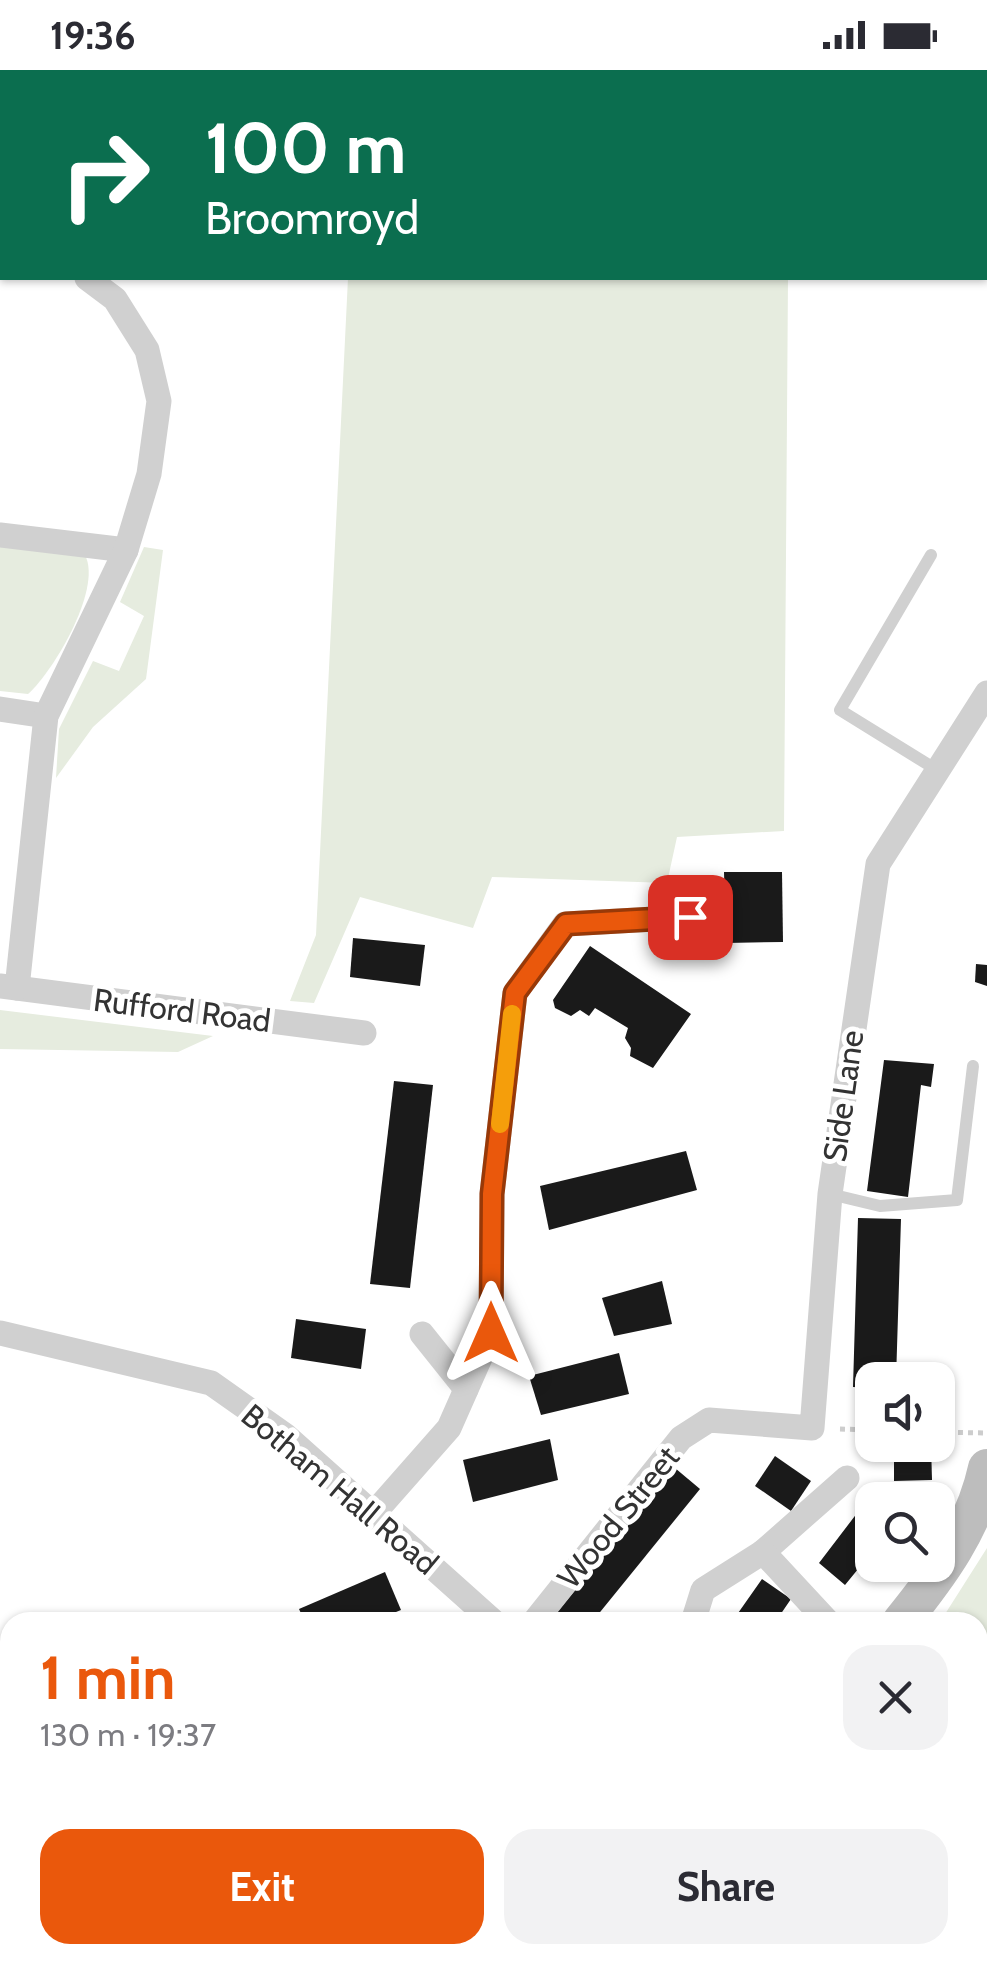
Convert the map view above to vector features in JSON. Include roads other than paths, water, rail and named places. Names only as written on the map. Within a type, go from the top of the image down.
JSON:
[{"type":"street","points":[[9,988],[46,716],[126,550],[149,474],[159,401],[147,350],[116,299],[90,280]]},
{"type":"street","points":[[0,535],[126,550]]},
{"type":"street","name":"Side Lane","points":[[709,1420],[812,1428],[830,1194],[878,864],[987,692]]},
{"type":"street","points":[[0,709],[46,716]]},
{"type":"street","points":[[376,1512],[449,1428],[491,1333],[492,1194],[515,993],[566,924],[690,917]]},
{"type":"street","name":"Rufford Road","points":[[9,988],[364,1034]]},
{"type":"street","name":"Botham Hall Road","points":[[0,1333],[211,1384],[286,1436],[376,1512],[483,1612]]},
{"type":"street","points":[[422,1334],[466,1389]]},
{"type":"street","name":"Wood Street","points":[[542,1612],[681,1438],[709,1420]]},
{"type":"street","points":[[697,1612],[703,1590],[763,1552],[847,1478]]},
{"type":"street","points":[[910,1612],[945,1567],[985,1485]]},
{"type":"street","points":[[763,1552],[819,1612]]},
{"type":"lane","points":[[931,555],[840,710],[937,770]]},
{"type":"lane","points":[[830,1194],[880,1206],[958,1200],[973,1066]]}]
